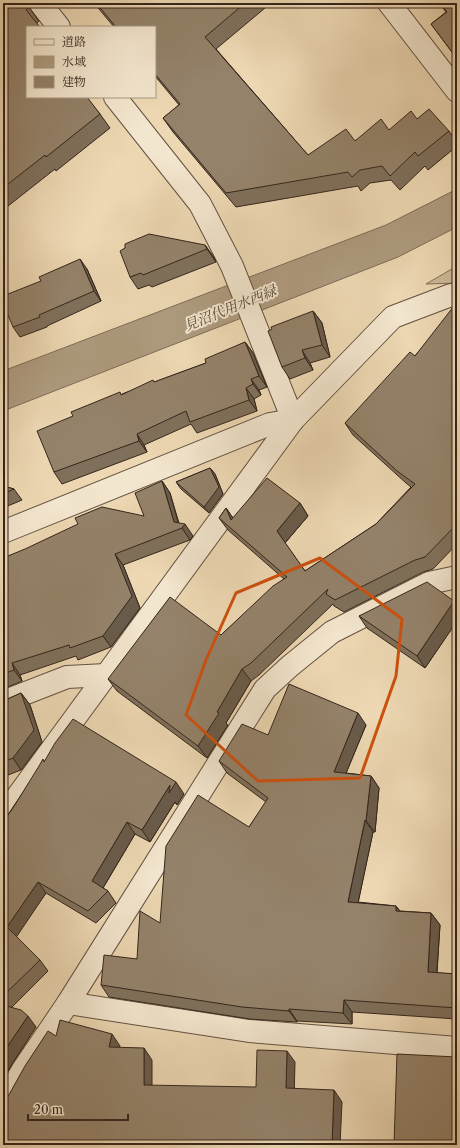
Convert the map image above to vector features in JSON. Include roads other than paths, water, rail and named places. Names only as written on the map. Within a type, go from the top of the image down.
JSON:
[{"type":"street","points":[[40,3],[58,26]]},
{"type":"street","points":[[389,3],[457,91]]},
{"type":"street","points":[[116,98],[200,204],[232,266],[293,420]]},
{"type":"street","points":[[3,816],[293,420],[393,317],[451,296],[457,297]]},
{"type":"street","points":[[3,532],[270,424],[293,420]]},
{"type":"street","points":[[3,1105],[22,1071],[68,1003],[265,689],[290,666],[332,632],[429,583],[457,577]]},
{"type":"street","points":[[3,702],[66,677],[106,675]]},
{"type":"street","points":[[68,1003],[249,1031],[457,1048]]},
{"type":"water","name":"見沼代用水西緑","points":[[457,189],[457,227],[398,257],[3,411],[3,371],[386,225]]}]
